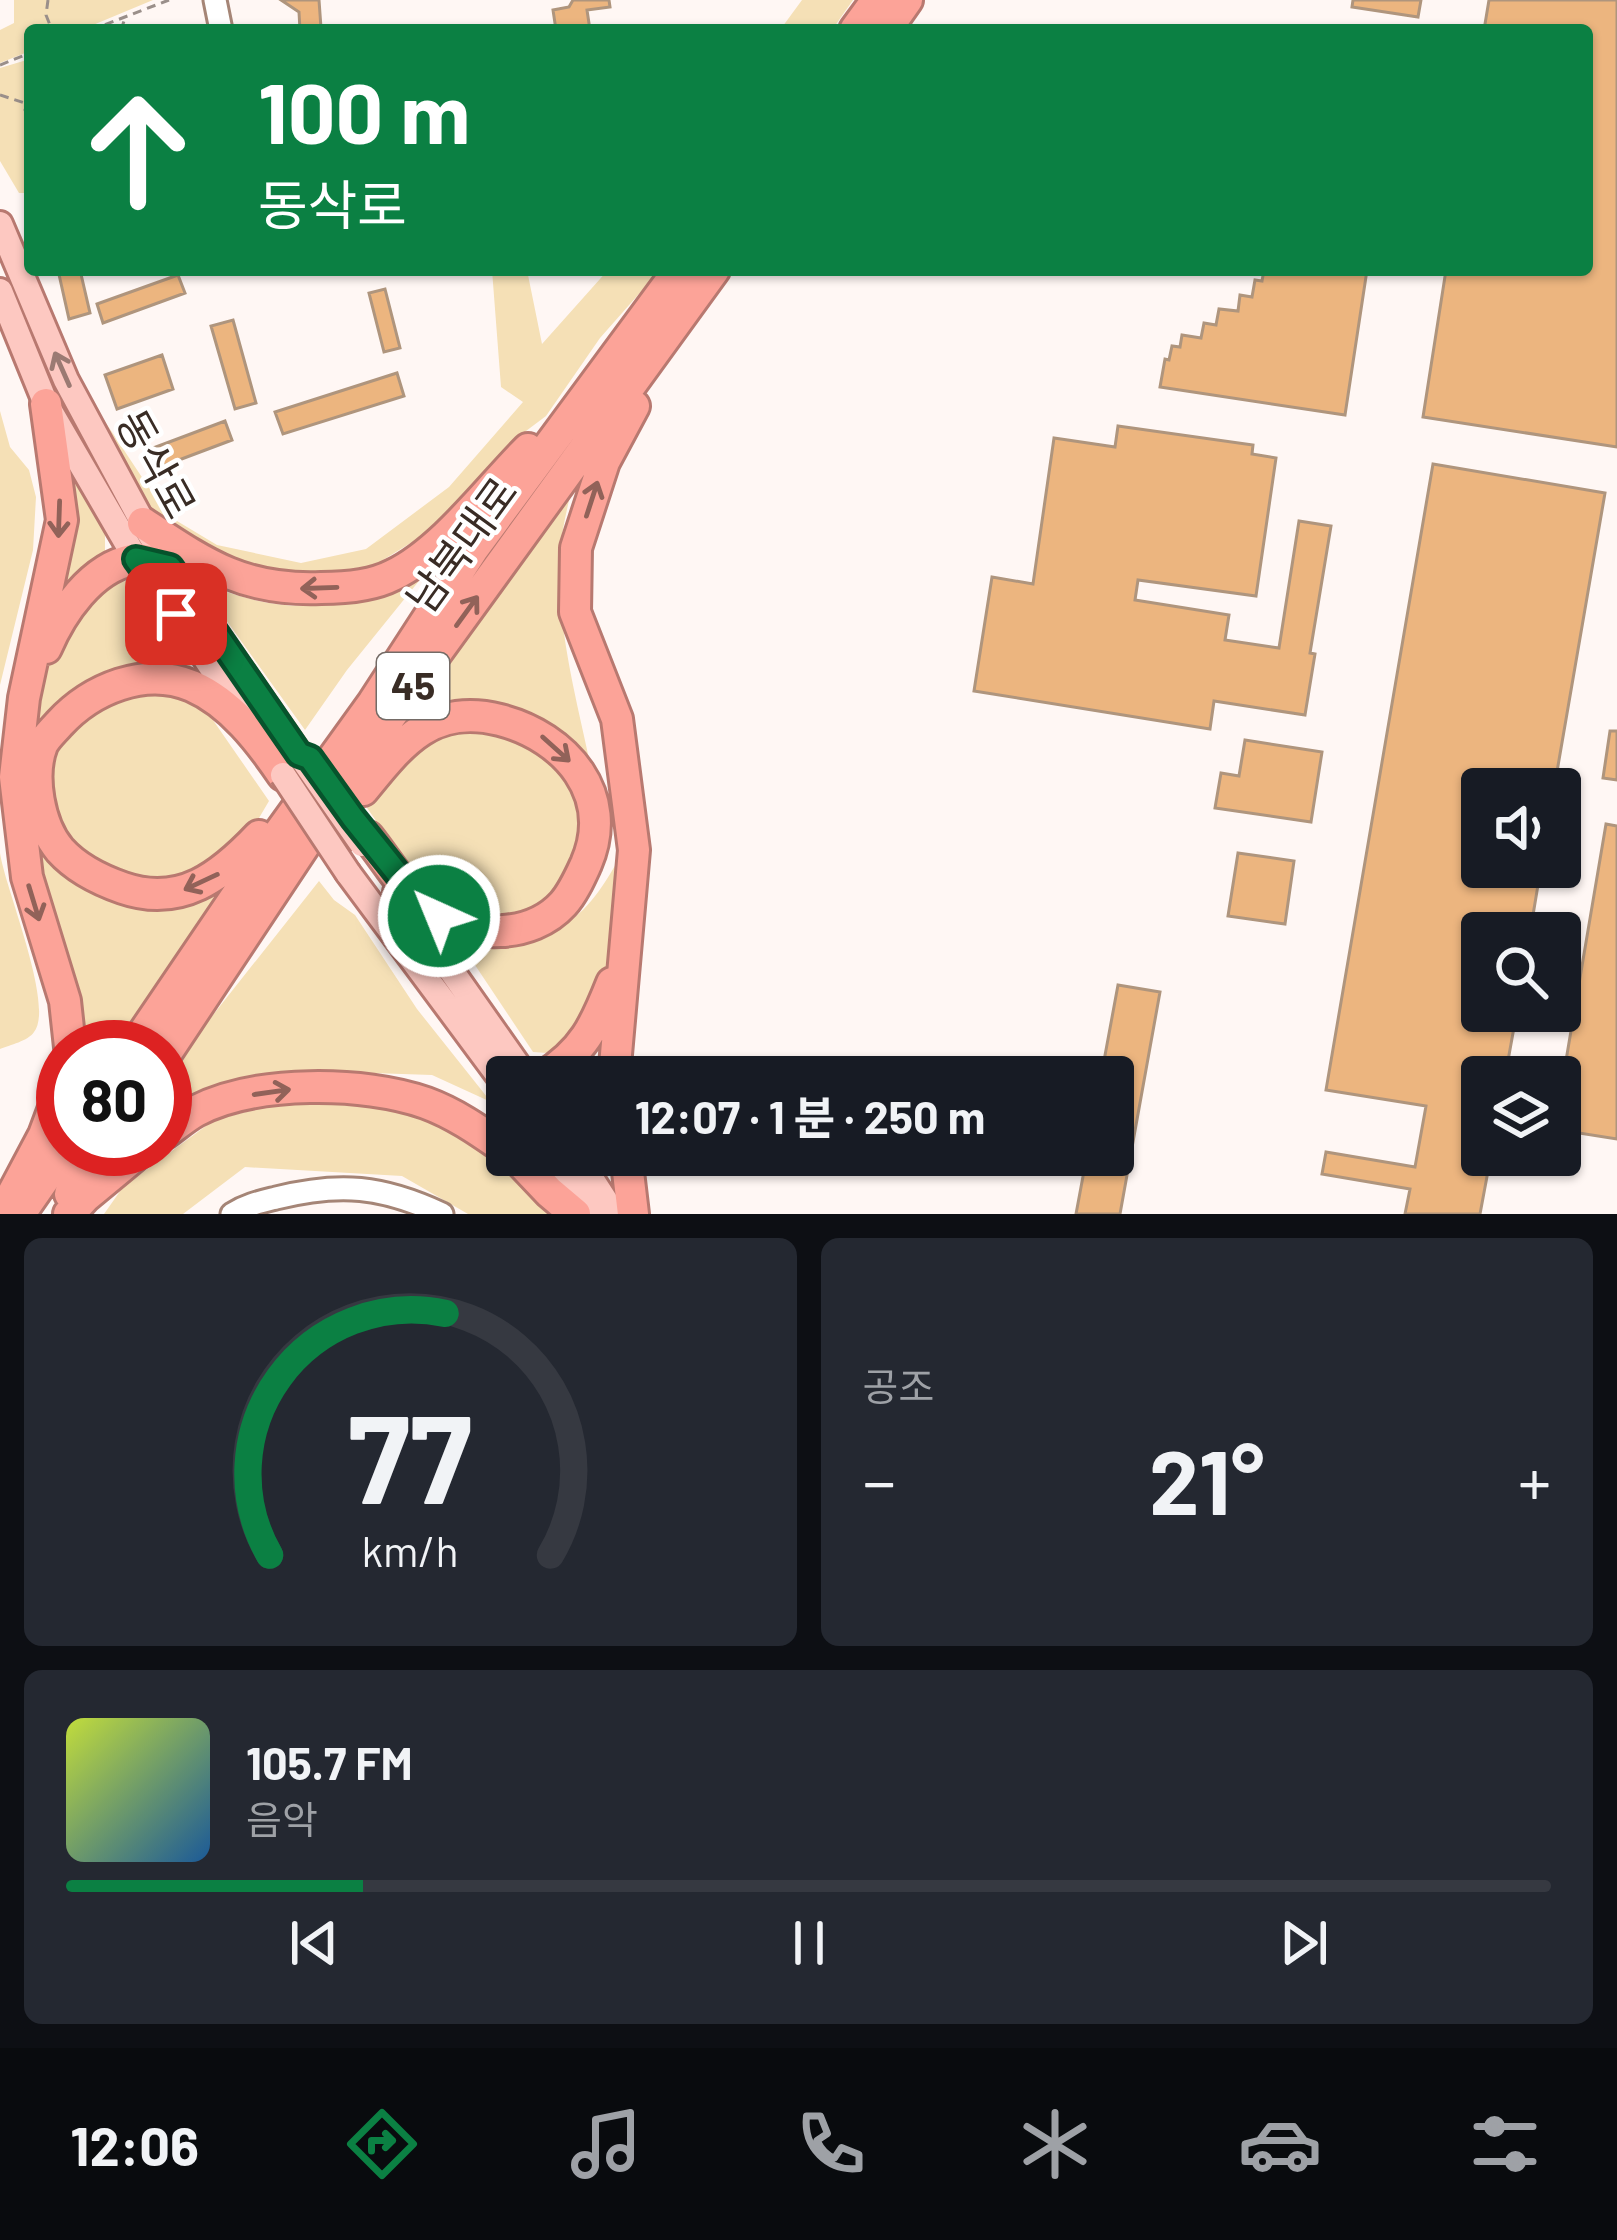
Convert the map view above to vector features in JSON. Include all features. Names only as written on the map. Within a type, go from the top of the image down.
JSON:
[{"type":"highway","points":[[860,24],[878,0]]},
{"type":"highway","name":"남북대로","points":[[152,1020],[373,703],[473,549],[675,276]]},
{"type":"highway","name":"남북대로","points":[[188,1020],[385,725],[710,276]]},
{"type":"highway","points":[[616,1056],[634,850],[617,719],[575,612],[576,548],[604,462],[674,326]]},
{"type":"highway","points":[[143,524],[251,584],[346,588],[392,576],[427,552],[471,510],[604,373]]},
{"type":"highway","points":[[46,404],[62,520],[24,698],[15,777],[26,877],[67,1020]]},
{"type":"highway","points":[[24,698],[69,605],[106,570],[136,559],[170,567]]},
{"type":"highway","points":[[291,764],[215,700],[189,684],[156,679],[110,686],[76,705],[44,741],[37,792],[58,849],[87,874],[149,894],[190,890],[230,867],[260,834],[413,637]]},
{"type":"highway","points":[[248,929],[395,749],[423,728],[461,717],[493,718],[527,728],[551,741],[575,766],[592,796],[596,821],[594,847],[562,906],[538,921],[495,932],[439,916],[422,904],[365,841]]},
{"type":"highway","points":[[571,1056],[596,1024],[627,940]]},
{"type":"highway","points":[[192,1114],[239,1096],[309,1086],[368,1090],[425,1102],[486,1136]]},
{"type":"highway","points":[[2,1214],[36,1150]]},
{"type":"highway","points":[[20,1214],[46,1176]]},
{"type":"highway","points":[[56,1214],[83,1176]]},
{"type":"highway","points":[[69,1214],[110,1176]]},
{"type":"highway","points":[[532,1176],[575,1214]]},
{"type":"highway","points":[[628,1176],[633,1214]]},
{"type":"main road","name":"동삭로","points":[[0,224],[66,380],[143,524],[291,764],[348,873],[486,1059]]},
{"type":"main road","name":"동삭로","points":[[0,291],[46,404],[136,559],[291,764],[365,841],[512,1056]]},
{"type":"main road","points":[[566,1176],[591,1214]]},
{"type":"main road","points":[[590,1176],[614,1214]]},
{"type":"street","points":[[232,1214],[246,1205],[317,1187],[384,1192],[442,1214]]},
{"type":"path","points":[[106,24],[169,0]]},
{"type":"path","points":[[123,24],[126,16]]},
{"type":"shaded area","points":[[14,0],[153,0],[95,24],[24,24],[24,53],[0,63],[0,30],[14,23]]},
{"type":"shaded area","points":[[802,0],[853,0],[836,24],[784,24]]},
{"type":"shaded area","points":[[24,61],[24,193],[19,193],[0,161],[0,68]]},
{"type":"shaded area","points":[[492,276],[528,276],[542,344],[603,276],[655,276],[600,338],[546,416],[430,531],[375,565],[306,581],[233,567],[150,514],[86,393],[167,515],[217,545],[301,563],[366,549],[449,487],[523,402],[501,387]]},
{"type":"shaded area","points":[[0,411],[10,447],[29,470],[36,497],[33,550],[0,685]]},
{"type":"shaded area","points":[[69,471],[105,534],[105,558],[53,614]]},
{"type":"shaded area","points":[[570,496],[560,553],[562,619],[595,788],[566,743],[415,718],[398,728]]},
{"type":"shaded area","points":[[444,550],[305,730],[198,581],[258,601],[320,605],[361,594]]},
{"type":"shaded area","points":[[127,581],[133,586],[208,690],[170,677],[116,676],[89,685],[67,700],[38,742],[32,768],[32,796],[43,842],[53,857],[84,880],[144,901],[184,899],[230,877],[132,1020],[77,1020],[75,991],[38,882],[24,789],[30,732],[47,656],[69,617],[95,590]]},
{"type":"shaded area","points":[[161,691],[206,710],[269,801],[246,840],[202,873],[172,882],[102,874],[52,825],[46,763],[56,738],[107,695]]},
{"type":"shaded area","points":[[463,727],[523,733],[580,791],[583,859],[534,916],[469,920],[427,894],[365,805],[403,754]]},
{"type":"shaded area","points":[[0,853],[34,973],[39,1018],[31,1035],[0,1049]]},
{"type":"shaded area","points":[[616,864],[613,945],[599,998],[562,1054],[533,1052],[449,926],[520,931],[556,928],[583,910]]},
{"type":"shaded area","points":[[319,881],[355,915],[417,1009],[486,1100],[432,1075],[302,1074],[192,1117],[192,1044]]},
{"type":"shaded area","points":[[307,1097],[433,1116],[486,1152],[486,1176],[514,1176],[557,1214],[468,1214],[402,1176],[245,1167],[183,1214],[104,1214],[123,1187],[138,1176],[192,1176],[192,1136],[214,1120]]},
{"type":"building","points":[[281,0],[319,0],[321,24],[300,24],[299,12]]},
{"type":"building","points":[[573,0],[609,0],[610,7],[587,10],[589,24],[555,24],[553,10],[569,7]]},
{"type":"building","points":[[1353,0],[1421,0],[1418,17],[1352,7]]},
{"type":"building","points":[[1489,0],[1617,0],[1617,447],[1423,417],[1445,276],[1593,276],[1593,24],[1485,24]]},
{"type":"building","points":[[59,276],[81,276],[90,313],[69,319]]},
{"type":"building","points":[[175,276],[185,293],[103,323],[97,304]]},
{"type":"building","points":[[1263,276],[1366,276],[1345,415],[1160,387],[1165,359],[1169,360],[1172,346],[1180,347],[1182,335],[1201,338],[1204,323],[1216,325],[1219,309],[1238,311],[1240,295],[1252,297],[1255,280],[1262,281]]},
{"type":"building","points":[[385,289],[400,348],[384,352],[369,293]]},
{"type":"building","points":[[233,320],[256,403],[235,409],[211,326]]},
{"type":"building","points":[[162,355],[173,389],[117,409],[105,375]]},
{"type":"building","points":[[397,373],[404,396],[283,434],[275,412]]},
{"type":"building","points":[[225,421],[232,440],[155,469],[148,450]]},
{"type":"building","points":[[1118,426],[1253,445],[1252,454],[1276,458],[1256,596],[1138,580],[1135,600],[1229,615],[1225,640],[1279,648],[1299,521],[1331,526],[1305,715],[1214,701],[1210,729],[974,691],[992,577],[1033,584],[1054,438],[1115,447]]},
{"type":"building","points":[[1433,464],[1605,493],[1558,768],[1461,768],[1461,888],[1538,888],[1534,912],[1461,912],[1461,1032],[1513,1032],[1509,1056],[1461,1056],[1461,1176],[1487,1176],[1480,1214],[1405,1214],[1410,1189],[1322,1174],[1326,1152],[1415,1167],[1426,1106],[1326,1090]]},
{"type":"building","points":[[1610,731],[1617,731],[1617,780],[1603,778]]},
{"type":"building","points":[[1245,740],[1322,752],[1311,822],[1215,808],[1221,773],[1239,776]]},
{"type":"building","points":[[1606,824],[1617,826],[1617,1139],[1581,1133],[1581,1056],[1567,1056],[1571,1032],[1581,1032],[1581,972]]},
{"type":"building","points":[[1238,853],[1294,861],[1285,924],[1228,916]]},
{"type":"building","points":[[1118,985],[1160,992],[1134,1136],[1134,1056],[1105,1056]]},
{"type":"building","points":[[1083,1176],[1127,1176],[1120,1214],[1076,1214]]},
{"type":"route","points":[[176,614],[136,559],[170,567],[299,754],[310,758],[422,904],[439,916]]}]
